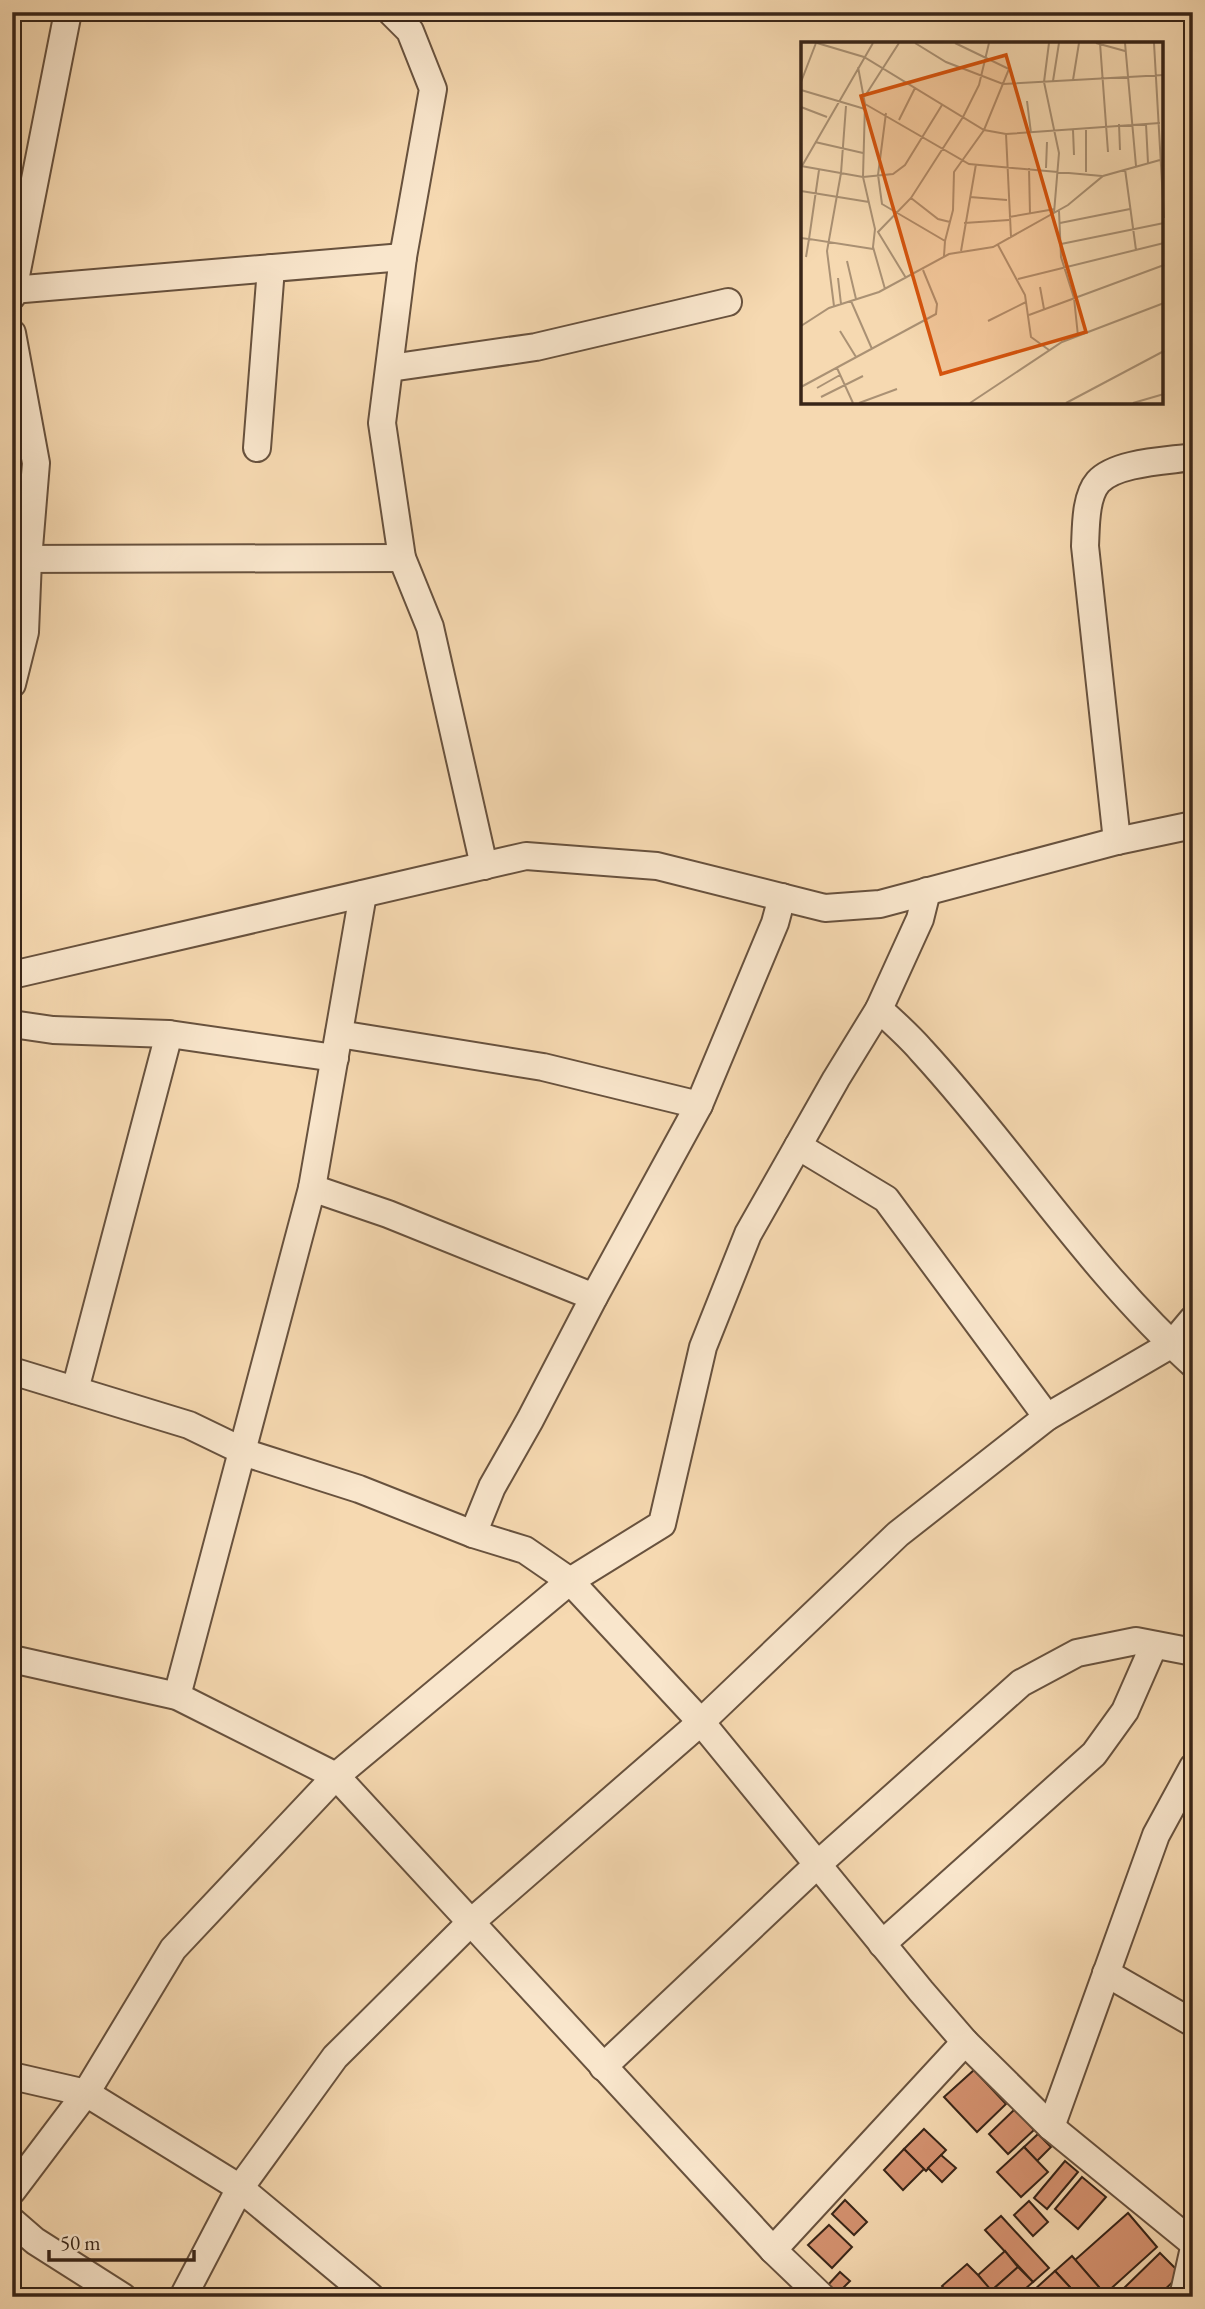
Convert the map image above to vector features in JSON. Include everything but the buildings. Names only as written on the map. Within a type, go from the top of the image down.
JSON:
[{"type":"street","points":[[12,296],[68,12]]},
{"type":"street","points":[[391,12],[410,31],[433,89],[403,257],[382,423],[402,558],[430,627],[484,866]]},
{"type":"street","points":[[13,290],[403,257]]},
{"type":"street","points":[[257,448],[271,268]]},
{"type":"street","points":[[390,368],[536,347],[728,302]]},
{"type":"street","points":[[12,333],[36,463],[20,559],[25,632],[12,684]]},
{"type":"street","points":[[1117,841],[1085,546],[1086,511],[1097,483],[1115,470],[1193,457]]},
{"type":"street","points":[[20,559],[402,558]]},
{"type":"street","points":[[12,975],[526,856],[657,866],[825,908],[880,904],[1117,841],[1193,825]]},
{"type":"street","points":[[12,2191],[86,2093],[173,1949],[336,1776],[570,1581],[662,1524],[703,1347],[748,1234],[879,1009],[920,919],[927,891]]},
{"type":"street","points":[[177,1696],[312,1188],[363,894]]},
{"type":"street","points":[[473,1534],[492,1486],[699,1105],[775,923],[782,897]]},
{"type":"street","points":[[879,1009],[921,1049],[1098,1266],[1193,1364]]},
{"type":"street","points":[[12,1024],[53,1030],[169,1034],[337,1046],[543,1067],[699,1105]]},
{"type":"street","points":[[75,1390],[169,1034]]},
{"type":"street","points":[[798,1146],[886,1199],[1047,1417]]},
{"type":"street","points":[[312,1188],[388,1214],[594,1297]]},
{"type":"street","points":[[183,2297],[240,2188],[335,2057],[470,1923],[701,1722],[898,1534],[1047,1417],[1172,1345],[1193,1319]]},
{"type":"street","points":[[12,1371],[189,1425],[243,1451],[359,1489],[473,1534],[525,1550],[570,1581],[701,1722],[965,2042],[1051,2127],[1193,2243]]},
{"type":"street","points":[[603,2067],[817,1865],[1021,1683],[1077,1653],[1136,1641],[1193,1652]]},
{"type":"street","points":[[883,1944],[1094,1754],[1125,1711],[1154,1645]]},
{"type":"street","points":[[12,1659],[177,1696],[336,1776],[773,2250],[822,2297]]},
{"type":"street","points":[[1051,2127],[1157,1835],[1193,1767]]},
{"type":"street","points":[[1107,1973],[1193,2023]]},
{"type":"street","points":[[773,2250],[965,2042]]},
{"type":"street","points":[[12,2076],[86,2093],[240,2188],[371,2297]]},
{"type":"street","points":[[12,2221],[35,2241],[123,2297]]},
{"type":"street","points":[[1182,2296],[1193,2252]]}]
